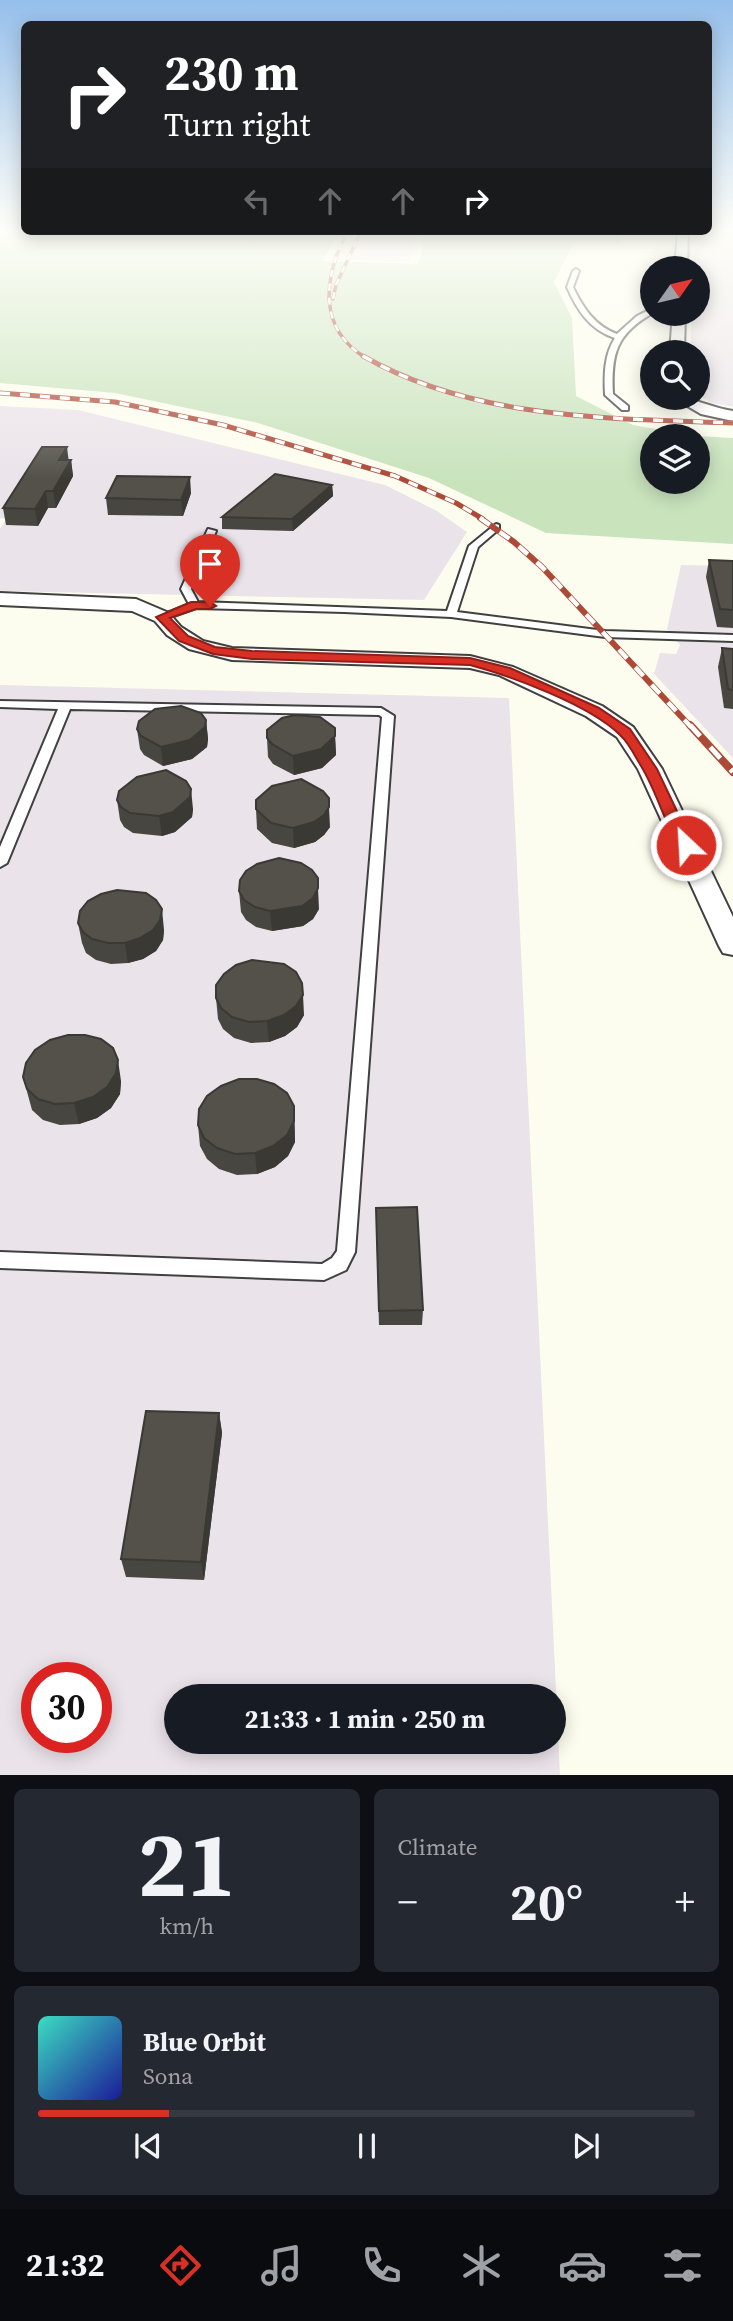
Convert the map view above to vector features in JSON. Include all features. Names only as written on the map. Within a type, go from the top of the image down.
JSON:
[{"type":"street","points":[[704,410],[733,416]]},
{"type":"street","points":[[0,599],[118,603],[151,610],[183,638],[213,651],[252,655],[470,662],[506,671],[594,710],[625,732],[650,769],[733,946]]},
{"type":"lane","points":[[585,314],[608,334],[616,336]]},
{"type":"lane","points":[[625,408],[609,395],[607,370],[616,336],[640,319]]},
{"type":"lane","points":[[451,614],[474,546],[496,527]]},
{"type":"lane","points":[[195,605],[186,589],[211,531]]},
{"type":"lane","points":[[162,617],[195,605],[451,614],[606,634],[733,638]]},
{"type":"lane","points":[[0,704],[381,712],[388,716],[346,1252],[339,1264],[324,1272],[0,1261]]},
{"type":"lane","points":[[0,863],[65,706]]},
{"type":"shaded area","points":[[710,314],[733,314],[733,407],[711,403],[710,340],[691,340],[691,326],[710,326]]},
{"type":"shaded area","points":[[0,406],[78,410],[385,485],[437,511],[467,532],[424,600],[0,591],[0,529],[6,519],[0,518]]},
{"type":"shaded area","points":[[681,565],[733,566],[733,758],[654,674],[660,653],[676,654],[680,645],[667,629]]},
{"type":"shaded area","points":[[0,685],[509,698],[556,1684],[164,1684],[164,1754],[559,1754],[560,1775],[0,1775]]},
{"type":"green space","points":[[0,314],[570,314],[576,396],[640,426],[640,494],[710,494],[710,437],[733,438],[733,544],[546,533],[429,478],[258,423],[115,393],[0,383]]},
{"type":"building","points":[[42,447],[67,447],[59,460],[71,460],[53,491],[46,491],[35,509],[3,508]]},
{"type":"building","points":[[275,474],[332,485],[292,519],[222,517]]},
{"type":"building","points":[[117,476],[190,477],[181,500],[106,498]]},
{"type":"building","points":[[709,560],[733,561],[733,610],[720,609]]},
{"type":"building","points":[[722,648],[733,649],[733,690],[728,689]]},
{"type":"building","points":[[181,706],[201,713],[206,720],[205,727],[190,740],[161,747],[141,736],[137,729],[139,721],[155,709]]},
{"type":"building","points":[[295,715],[320,717],[335,728],[335,736],[321,749],[293,756],[272,744],[267,738],[267,730],[282,718]]},
{"type":"building","points":[[166,770],[186,781],[191,789],[190,797],[173,812],[159,816],[130,813],[121,807],[117,800],[119,791],[137,777]]},
{"type":"building","points":[[301,779],[323,791],[329,798],[329,807],[324,815],[314,822],[293,828],[271,823],[256,809],[256,800],[272,786]]},
{"type":"building","points":[[279,858],[301,863],[312,870],[318,878],[318,888],[313,898],[302,906],[270,911],[255,907],[244,900],[239,891],[240,880],[246,871],[257,864]]},
{"type":"building","points":[[117,890],[146,893],[156,900],[162,909],[160,920],[153,930],[125,943],[92,939],[83,932],[78,923],[80,911],[88,901]]},
{"type":"building","points":[[252,960],[284,964],[296,972],[302,983],[303,995],[296,1006],[284,1015],[267,1021],[249,1022],[232,1017],[221,1008],[216,998],[216,985],[224,974],[236,965]]},
{"type":"building","points":[[68,1035],[101,1039],[113,1048],[118,1060],[116,1073],[107,1087],[93,1097],[74,1103],[55,1104],[38,1099],[27,1089],[23,1077],[26,1063],[35,1050],[50,1040]]},
{"type":"building","points":[[239,1079],[257,1079],[274,1084],[287,1093],[294,1106],[294,1121],[287,1135],[273,1146],[255,1153],[235,1154],[217,1148],[204,1138],[198,1125],[199,1109],[207,1096],[221,1086]]},
{"type":"building","points":[[417,1207],[423,1310],[379,1311],[376,1208]]},
{"type":"building","points":[[146,1411],[219,1413],[201,1562],[121,1559]]},
{"type":"railway","points":[[332,314],[339,332],[350,346],[364,356]]},
{"type":"railway","points":[[364,356],[406,377],[450,393],[496,404],[590,416],[733,423]]},
{"type":"railway","points":[[0,393],[115,402],[223,425],[395,476],[456,503],[483,519]]},
{"type":"railway","points":[[480,518],[514,542],[542,567],[691,727]]},
{"type":"railway","points":[[690,725],[733,772]]},
{"type":"route","points":[[210,606],[195,605],[162,617],[183,638],[213,651],[252,655],[450,659],[470,662],[506,671],[594,710],[625,732],[637,748],[650,769],[686,845]]}]
